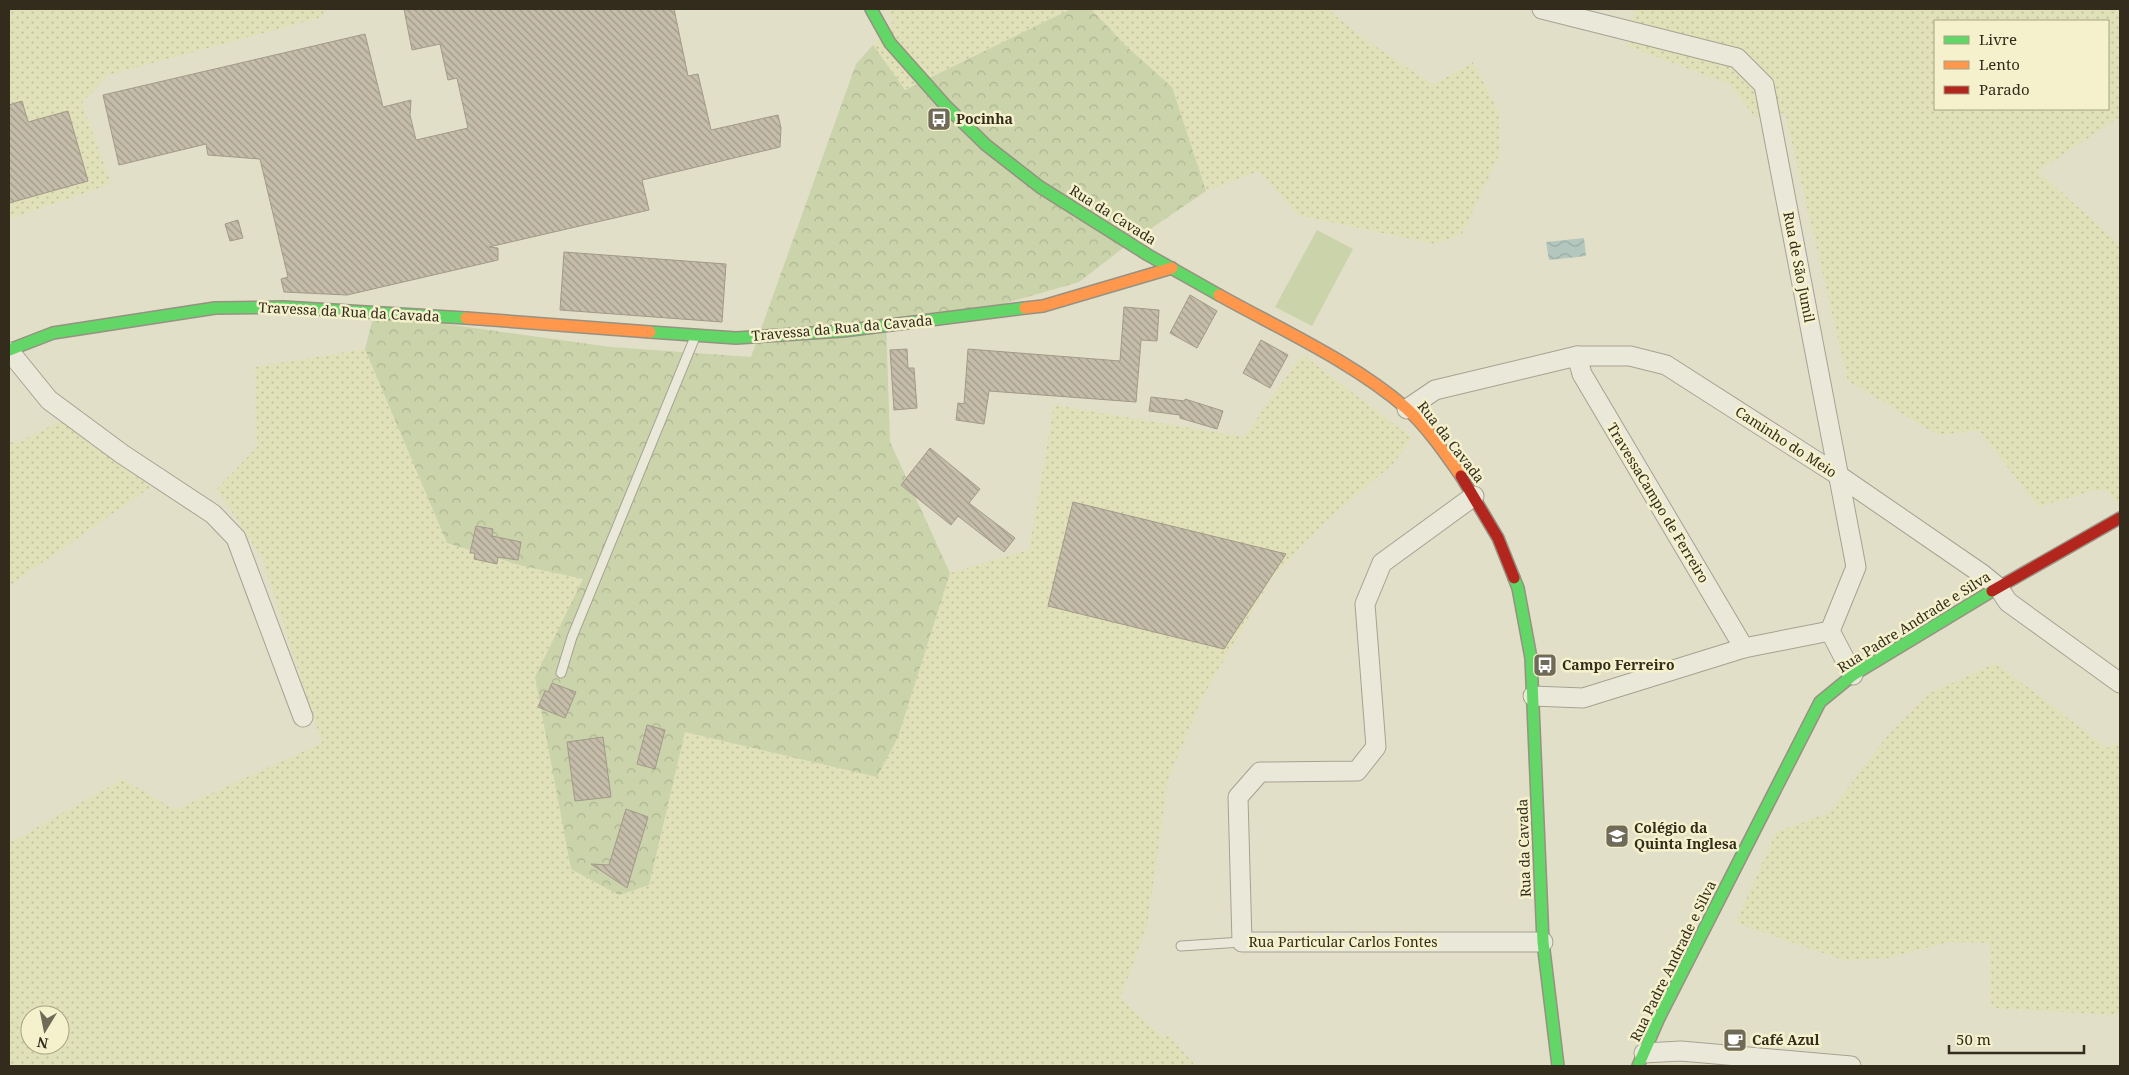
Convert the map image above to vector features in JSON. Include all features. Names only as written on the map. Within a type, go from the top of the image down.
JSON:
[{"type":"street","name":"Rua da Cavada","points":[[871,9],[890,42],[945,105],[986,145],[1040,187],[1148,255],[1367,377],[1407,409],[1444,452],[1474,496],[1498,538],[1518,588],[1531,658],[1543,942],[1558,1066]]},
{"type":"street","name":"Rua de São Jumil","points":[[1542,9],[1737,58],[1764,85],[1856,567],[1830,631]]},
{"type":"street","name":"Travessa da Rua da Cavada","points":[[303,717],[236,538],[213,514],[122,454],[49,400],[9,351],[53,332],[215,308],[283,307],[412,314],[736,338],[843,331],[1043,306],[1172,268]]},
{"type":"street","name":"Caminho do Meio","points":[[1407,409],[1435,390],[1577,356],[1630,356],[1666,365],[1838,475],[1998,587],[2008,602],[2120,684]]},
{"type":"street","name":"TravessaCampo de Ferreiro","points":[[1577,356],[1582,374],[1744,648]]},
{"type":"street","name":"Rua Particular Carlos Fontes","points":[[1474,496],[1382,563],[1365,604],[1376,747],[1357,771],[1260,772],[1238,797],[1242,942],[1543,942]]},
{"type":"street","name":"Rua Padre Andrade e Silva","points":[[1641,1060],[1659,1018],[1820,702],[1854,676],[1998,587],[2120,518]]},
{"type":"street","points":[[1534,696],[1583,698],[1744,648],[1830,631],[1854,676]]},
{"type":"street","points":[[1641,1060],[1681,1051],[1851,1066]]},
{"type":"lane","points":[[562,673],[572,636],[696,335]]},
{"type":"lane","points":[[1181,946],[1242,942]]},
{"type":"green space","points":[[9,9],[325,9],[322,17],[108,75],[82,103],[111,184],[9,219]]},
{"type":"green space","points":[[885,9],[1071,9],[904,90],[873,45],[893,22]]},
{"type":"green space","points":[[1071,9],[1091,9],[1126,46],[1172,87],[1206,191],[1127,245],[1079,282],[968,314],[886,320],[890,442],[950,573],[898,737],[877,777],[685,732],[649,885],[619,895],[571,869],[535,677],[583,579],[523,566],[447,543],[365,349],[374,314],[611,347],[751,357],[856,64],[873,45],[905,90]]},
{"type":"green space","points":[[1091,9],[1328,9],[1357,34],[1433,85],[1473,62],[1499,113],[1500,153],[1462,234],[1435,244],[1298,215],[1259,171],[1206,191],[1172,87],[1126,46]]},
{"type":"green space","points":[[1635,9],[2120,9],[2120,117],[2038,171],[2120,245],[2120,504],[2107,491],[2094,490],[2038,507],[1979,430],[1938,435],[1848,381],[1785,113],[1755,117],[1729,84],[1628,46]]},
{"type":"green space","points":[[1317,230],[1353,249],[1312,326],[1275,307]]},
{"type":"green space","points":[[365,349],[447,543],[523,566],[583,579],[535,677],[649,885],[685,732],[877,777],[898,737],[950,573],[1029,550],[1054,405],[1244,437],[1302,354],[1412,438],[1394,463],[1326,521],[1273,576],[1203,696],[1168,780],[1147,927],[1120,998],[1162,1037],[1169,1036],[1196,1066],[9,1066],[9,837],[13,841],[123,779],[175,810],[322,743],[262,558],[217,489],[257,447],[255,367]]},
{"type":"green space","points":[[60,421],[151,487],[9,586],[9,440],[16,444]]},
{"type":"green space","points":[[1996,663],[2107,748],[2120,742],[2120,1015],[1991,1008],[1990,943],[1949,942],[1888,958],[1844,960],[1736,923],[1776,832],[1829,813],[1888,735],[1928,694]]},
{"type":"water","points":[[1584,238],[1586,256],[1549,260],[1546,242]]},
{"type":"building","points":[[404,9],[674,9],[688,76],[698,74],[711,130],[778,115],[781,128],[780,147],[642,180],[649,210],[489,247],[498,248],[498,260],[347,295],[284,292],[281,279],[288,277],[260,159],[208,155],[206,144],[119,165],[103,95],[365,34],[383,107],[411,100],[410,115],[416,140],[468,128],[457,78],[448,80],[440,44],[412,50]]},
{"type":"building","points":[[22,101],[28,122],[68,111],[88,181],[9,203],[9,105]]},
{"type":"building","points":[[238,220],[243,238],[230,241],[225,224]]},
{"type":"building","points":[[564,252],[726,264],[722,322],[560,310]]},
{"type":"building","points":[[1190,295],[1217,311],[1197,348],[1170,333]]},
{"type":"building","points":[[1124,307],[1159,310],[1157,341],[1141,340],[1136,402],[989,391],[984,424],[956,420],[958,403],[964,404],[968,349],[1120,361]]},
{"type":"building","points":[[1261,340],[1288,355],[1270,388],[1243,373]]},
{"type":"building","points":[[907,349],[908,368],[914,368],[917,408],[894,410],[890,350]]},
{"type":"building","points":[[1151,397],[1185,401],[1185,399],[1223,411],[1217,429],[1180,418],[1180,415],[1149,411]]},
{"type":"building","points":[[930,448],[980,489],[969,503],[1015,538],[1004,552],[958,516],[951,525],[901,485]]},
{"type":"building","points":[[1073,502],[1286,554],[1224,649],[1048,606]]},
{"type":"building","points":[[476,526],[493,529],[492,536],[521,542],[518,560],[498,557],[497,564],[474,559],[475,553],[470,553]]},
{"type":"building","points":[[552,683],[576,692],[565,718],[538,707],[545,691],[548,692]]},
{"type":"building","points":[[647,725],[665,730],[655,769],[637,764]]},
{"type":"building","points":[[603,737],[611,797],[575,801],[567,742]]},
{"type":"building","points":[[626,809],[648,817],[627,888],[591,864],[609,865]]},
{"type":"traffic: fast","points":[[871,9],[890,43],[945,105],[986,145],[1040,187],[1148,255],[1219,295]]},
{"type":"traffic: fast","points":[[9,350],[53,333],[215,308],[283,307],[466,318]]},
{"type":"traffic: fast","points":[[650,332],[736,338],[843,331],[1025,308]]},
{"type":"traffic: fast","points":[[1514,578],[1518,588],[1531,658],[1543,942],[1558,1066]]},
{"type":"traffic: fast","points":[[1638,1066],[1659,1018],[1820,702],[1853,675],[1992,591]]},
{"type":"traffic: slow","points":[[1025,308],[1043,306],[1172,268]]},
{"type":"traffic: slow","points":[[1219,295],[1340,361],[1385,391],[1421,423],[1461,476]]},
{"type":"traffic: slow","points":[[466,318],[650,332]]},
{"type":"traffic: jam","points":[[1461,476],[1498,538],[1514,578]]},
{"type":"traffic: jam","points":[[1992,591],[2120,518]]},
{"type":"place","name":"Pocinha","points":[[939,119]]},
{"type":"place","name":"Campo Ferreiro","points":[[1545,665]]},
{"type":"place","name":"Colégio da Quinta Inglesa","points":[[1617,836]]},
{"type":"place","name":"Café Azul","points":[[1735,1040]]}]
